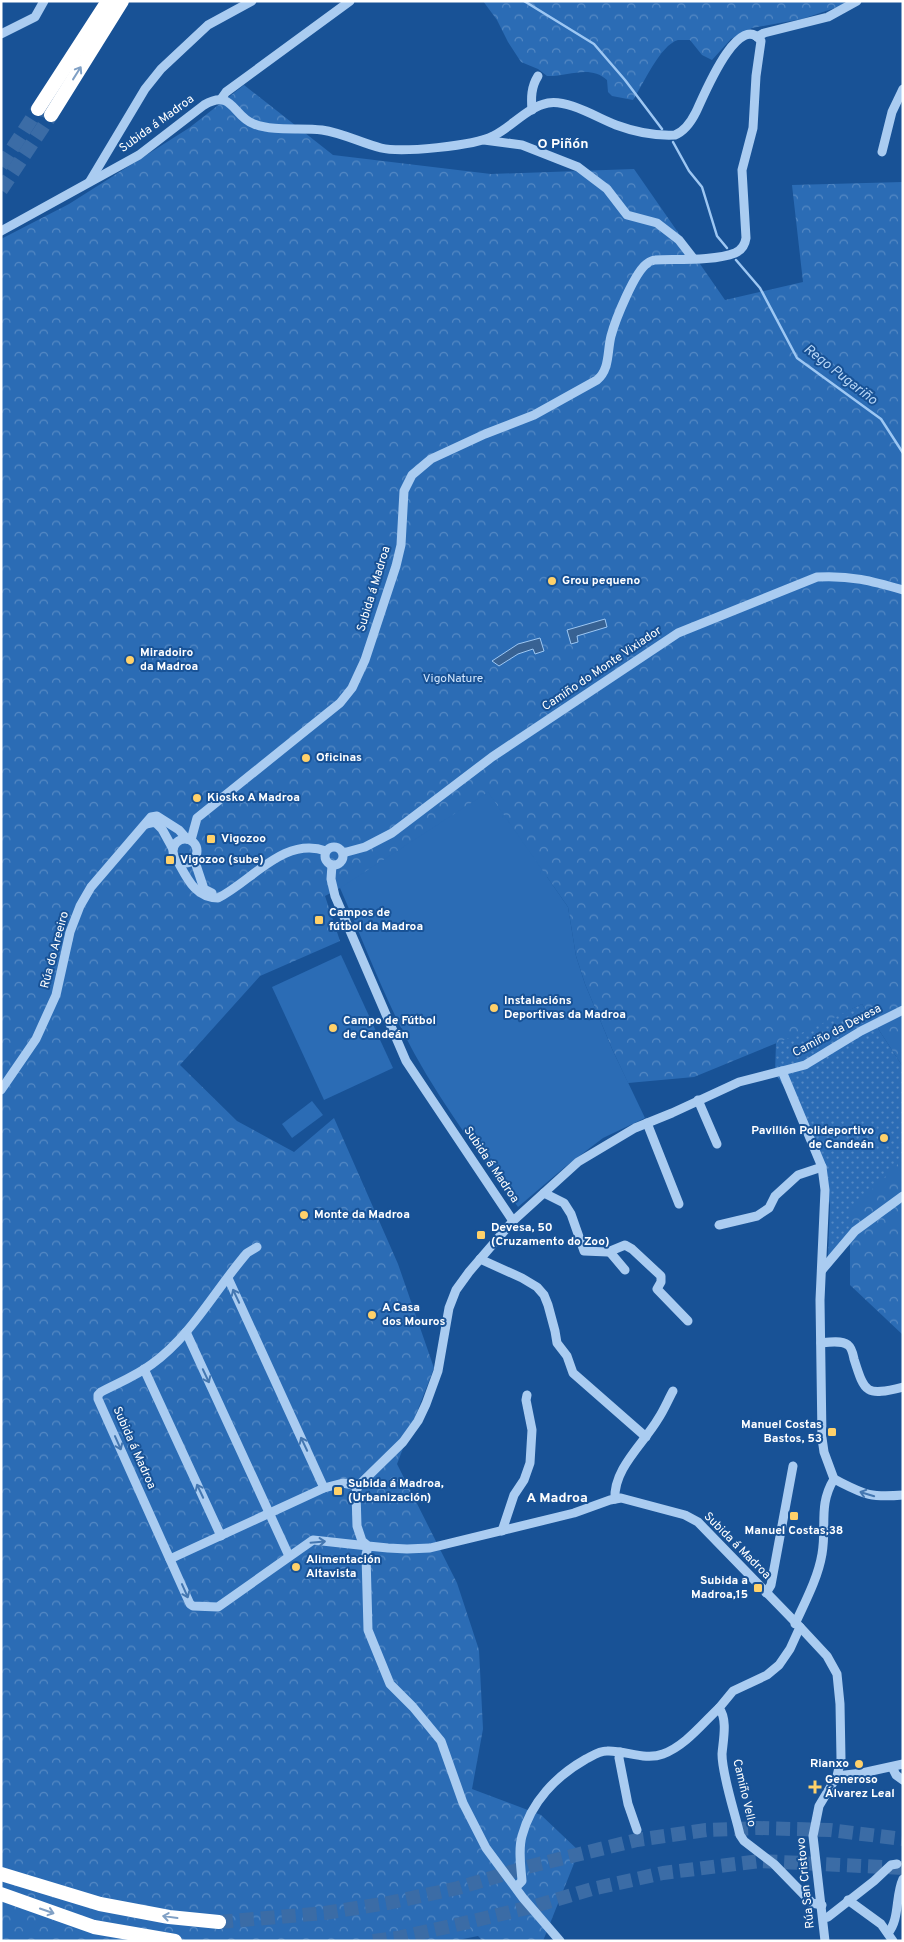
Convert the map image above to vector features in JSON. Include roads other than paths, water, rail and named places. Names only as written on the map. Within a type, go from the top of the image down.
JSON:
[{"type":"highway","points":[[108,1],[45,112],[122,1]]},
{"type":"highway","points":[[1,1874],[100,1904],[169,1917],[219,1922]]},
{"type":"highway","points":[[1,1894],[94,1927],[175,1941]]},
{"type":"street","points":[[1,34],[35,17],[44,1]]},
{"type":"street","points":[[90,182],[145,89],[161,69],[208,25],[252,1]]},
{"type":"street","name":"Subida á Madroa","points":[[1,231],[121,166],[154,145],[204,105],[221,99],[226,92],[350,1]]},
{"type":"street","points":[[221,99],[230,104],[252,124],[323,130],[381,148],[406,150],[482,140],[493,136],[532,110],[549,102],[565,104],[617,126],[637,132],[675,135],[681,133],[686,128],[720,63],[744,36],[757,36],[828,17],[857,1]]},
{"type":"street","name":"Subida á Madroa","points":[[189,839],[197,818],[340,703],[352,688],[365,660],[396,566],[401,545],[404,492],[412,475],[431,459],[484,434],[534,415],[597,380],[604,373],[611,336],[623,304],[643,267],[648,262],[716,257],[736,253],[744,246],[746,238],[742,170],[753,128],[756,76],[761,43],[757,36]]},
{"type":"street","points":[[532,110],[532,93],[534,82],[538,76]]},
{"type":"street","points":[[882,152],[892,112],[903,89]]},
{"type":"street","points":[[482,140],[522,144],[578,167],[608,189],[627,216],[657,223],[679,240],[693,258]]},
{"type":"street","name":"Camiño do Monte Vixiador","points":[[343,853],[365,847],[392,833],[492,757],[678,633],[818,577],[840,576],[867,580],[903,590]]},
{"type":"street","points":[[144,824],[151,817],[157,816],[189,839],[196,846],[194,858],[204,889],[210,892],[225,894]]},
{"type":"street","points":[[144,824],[155,822],[162,829],[173,849],[173,854],[193,888],[200,894],[211,898],[218,898],[225,894],[276,858],[290,852],[305,848],[316,848],[326,852],[335,847],[344,856],[341,863],[332,865]]},
{"type":"street","name":"Rúa do Areeiro","points":[[1,1090],[36,1039],[56,995],[70,932],[80,906],[91,887],[144,824]]},
{"type":"street","points":[[173,849],[178,840],[189,839]]},
{"type":"street","name":"Subida á Madroa","points":[[326,852],[325,858],[332,865],[331,879],[335,896],[406,1061],[513,1221],[456,1290],[449,1308],[438,1370],[418,1421],[403,1442],[358,1486]]},
{"type":"street","points":[[177,860],[187,863],[194,858]]},
{"type":"street","name":"Camiño da Devesa","points":[[513,1221],[578,1162],[635,1128],[739,1082],[805,1065],[861,1031],[903,1010]]},
{"type":"street","points":[[782,1072],[822,1166],[825,1190],[820,1300],[822,1438],[824,1452],[834,1479],[863,1494],[873,1496],[903,1495]]},
{"type":"street","points":[[698,1100],[717,1144]]},
{"type":"street","points":[[647,1123],[679,1204]]},
{"type":"street","points":[[719,1225],[757,1216],[769,1208],[775,1196],[798,1175],[822,1166]]},
{"type":"street","points":[[544,1193],[564,1203],[584,1251],[609,1251],[625,1245],[632,1249],[661,1276],[661,1282],[657,1289],[688,1321]]},
{"type":"street","points":[[822,1270],[856,1231],[903,1196]]},
{"type":"street","name":"Subida á Madroa","points":[[257,1247],[247,1253],[186,1332],[168,1350],[144,1369],[100,1392],[98,1395],[98,1399],[190,1604],[193,1606],[215,1608],[313,1540],[407,1549],[430,1548],[574,1513],[622,1498],[685,1515],[698,1522],[827,1656],[837,1674],[841,1732],[841,1759],[837,1776]]},
{"type":"street","points":[[609,1251],[625,1270]]},
{"type":"street","points":[[480,1259],[537,1287],[544,1295],[557,1343],[567,1356],[573,1373],[646,1437]]},
{"type":"street","points":[[228,1278],[324,1488]]},
{"type":"street","points":[[186,1332],[289,1556]]},
{"type":"street","points":[[821,1342],[848,1344],[852,1350],[862,1383],[871,1391],[883,1392],[903,1387]]},
{"type":"street","points":[[144,1369],[221,1536]]},
{"type":"street","points":[[615,1499],[615,1492],[621,1473],[658,1419],[673,1391]]},
{"type":"street","points":[[502,1531],[514,1495],[524,1480],[530,1463],[532,1430],[526,1400],[527,1396]]},
{"type":"street","name":"Subida á Madroa","points":[[766,1593],[771,1585],[793,1466]]},
{"type":"street","points":[[516,1887],[522,1881],[521,1838],[532,1809],[565,1771],[606,1750],[645,1756],[662,1754],[674,1749],[719,1708],[733,1691],[767,1674],[779,1664],[790,1649],[819,1566],[824,1542],[824,1499],[834,1479]]},
{"type":"street","points":[[170,1559],[324,1488],[343,1483],[358,1486],[356,1493],[358,1526],[362,1541],[368,1546],[366,1555],[368,1630],[390,1684],[413,1707],[441,1741],[463,1803],[486,1848],[560,1941]]},
{"type":"street","name":"Camiño Vello","points":[[719,1708],[722,1712],[723,1766],[740,1835],[744,1841],[774,1864],[812,1903],[822,1905]]},
{"type":"street","points":[[620,1752],[619,1758],[628,1804],[637,1830]]},
{"type":"street","points":[[837,1776],[862,1773],[903,1764]]},
{"type":"street","points":[[892,1767],[896,1775],[903,1780]]},
{"type":"street","name":"Rúa San Cristovo","points":[[825,1941],[822,1905],[814,1861],[813,1828],[819,1806],[837,1776]]},
{"type":"street","points":[[823,1918],[828,1917],[874,1881],[891,1865],[897,1864]]},
{"type":"street","points":[[891,1937],[899,1888],[903,1879]]},
{"type":"street","points":[[848,1900],[881,1924],[891,1937]]},
{"type":"waterway","name":"Rego Pugariño","points":[[524,1],[594,44],[625,80],[662,129]]},
{"type":"waterway","name":"Rego Pugariño","points":[[673,142],[689,171],[702,187],[717,236],[727,248]]},
{"type":"waterway","name":"Rego Pugariño","points":[[736,260],[760,288],[797,358],[881,419],[903,453]]},
{"type":"tunnel","points":[[1,166],[38,109]]},
{"type":"tunnel","points":[[1,190],[51,115]]},
{"type":"tunnel","points":[[219,1922],[325,1913],[388,1903],[458,1888],[531,1866],[637,1840],[706,1830],[758,1828],[830,1830],[903,1839]]},
{"type":"tunnel","points":[[373,1941],[397,1938],[460,1924],[535,1906],[592,1889],[663,1873],[760,1861],[903,1868]]},
{"type":"place","name":"Grou pequeno","points":[[552,581]]},
{"type":"place","name":"Miradoiro da Madroa","points":[[130,660]]},
{"type":"place","name":"Oficinas","points":[[306,758]]},
{"type":"place","name":"Kiosko A Madroa","points":[[197,798]]},
{"type":"place","name":"Vigozoo","points":[[211,839]]},
{"type":"place","name":"Vigozoo (sube)","points":[[170,860]]},
{"type":"place","name":"Campos de fútbol da Madroa","points":[[319,920]]},
{"type":"place","name":"Instalacións Deportivas da Madroa","points":[[494,1008]]},
{"type":"place","name":"Campo de Fútbol de Candeán","points":[[333,1028]]},
{"type":"place","name":"Pavillón Polideportivo de Candeán","points":[[884,1138]]},
{"type":"place","name":"Monte da Madroa","points":[[304,1215]]},
{"type":"place","name":"Devesa, 50 (Cruzamento do Zoo)","points":[[481,1235]]},
{"type":"place","name":"A Casa dos Mouros","points":[[372,1315]]},
{"type":"place","name":"Manuel Costas Bastos, 53","points":[[832,1432]]},
{"type":"place","name":"Subida á Madroa, (Urbanización)","points":[[338,1491]]},
{"type":"place","name":"Manuel Costas,38","points":[[794,1516]]},
{"type":"place","name":"Alimentación Altavista","points":[[296,1567]]},
{"type":"place","name":"Subida a Madroa,15","points":[[758,1588]]},
{"type":"place","name":"Rianxo","points":[[859,1764]]},
{"type":"place","name":"Generoso Álvarez Leal","points":[[815,1787]]},
{"type":"district","name":"O Piñón","points":[[563,144]]},
{"type":"district","name":"A Madroa","points":[[557,1498]]},
{"type":"park label","name":"VigoNature","points":[[453,679]]}]
